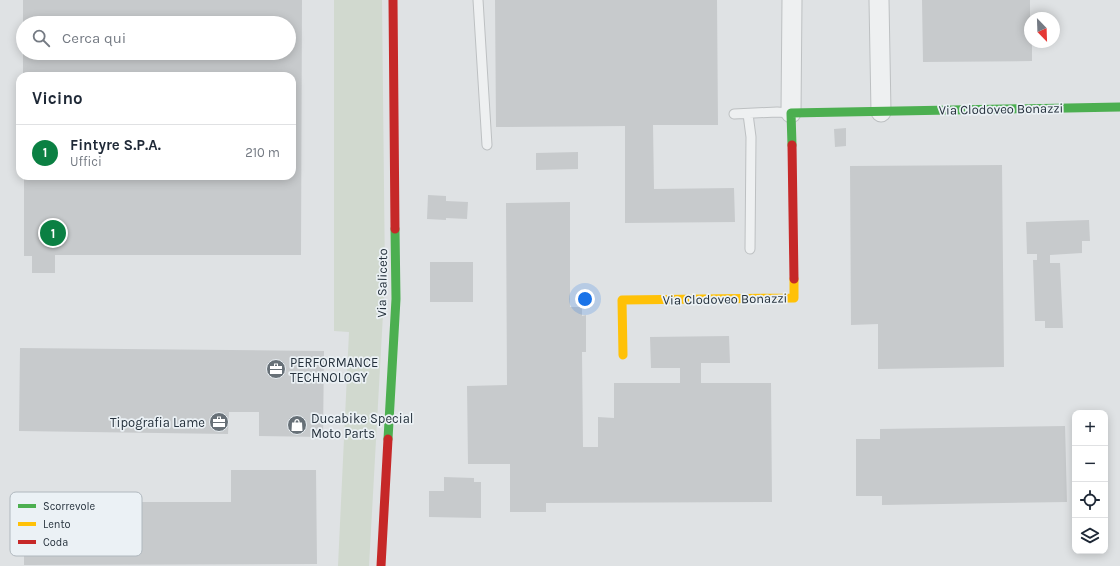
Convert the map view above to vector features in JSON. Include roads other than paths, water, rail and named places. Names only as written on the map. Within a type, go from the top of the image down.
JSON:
[{"type":"street","name":"Via Saliceto","points":[[381,566],[396,299],[393,0]]},
{"type":"street","name":"Via Clodoveo Bonazzi","points":[[623,355],[622,300],[794,298],[791,113],[792,0]]},
{"type":"street","points":[[879,0],[882,112]]},
{"type":"street","name":"Via Clodoveo Bonazzi","points":[[791,113],[1120,107]]},
{"type":"lane","points":[[478,0],[487,144]]},
{"type":"lane","points":[[734,114],[777,112],[791,113]]},
{"type":"lane","points":[[748,114],[751,137],[750,249]]},
{"type":"place","name":"Fintyre S.P.A.","points":[[53,233]]},
{"type":"place","name":"PERFORMANCE TECHNOLOGY","points":[[276,369]]},
{"type":"place","name":"Tipografia Lame","points":[[219,422]]},
{"type":"place","name":"Ducabike Special Moto Parts","points":[[297,425]]}]
